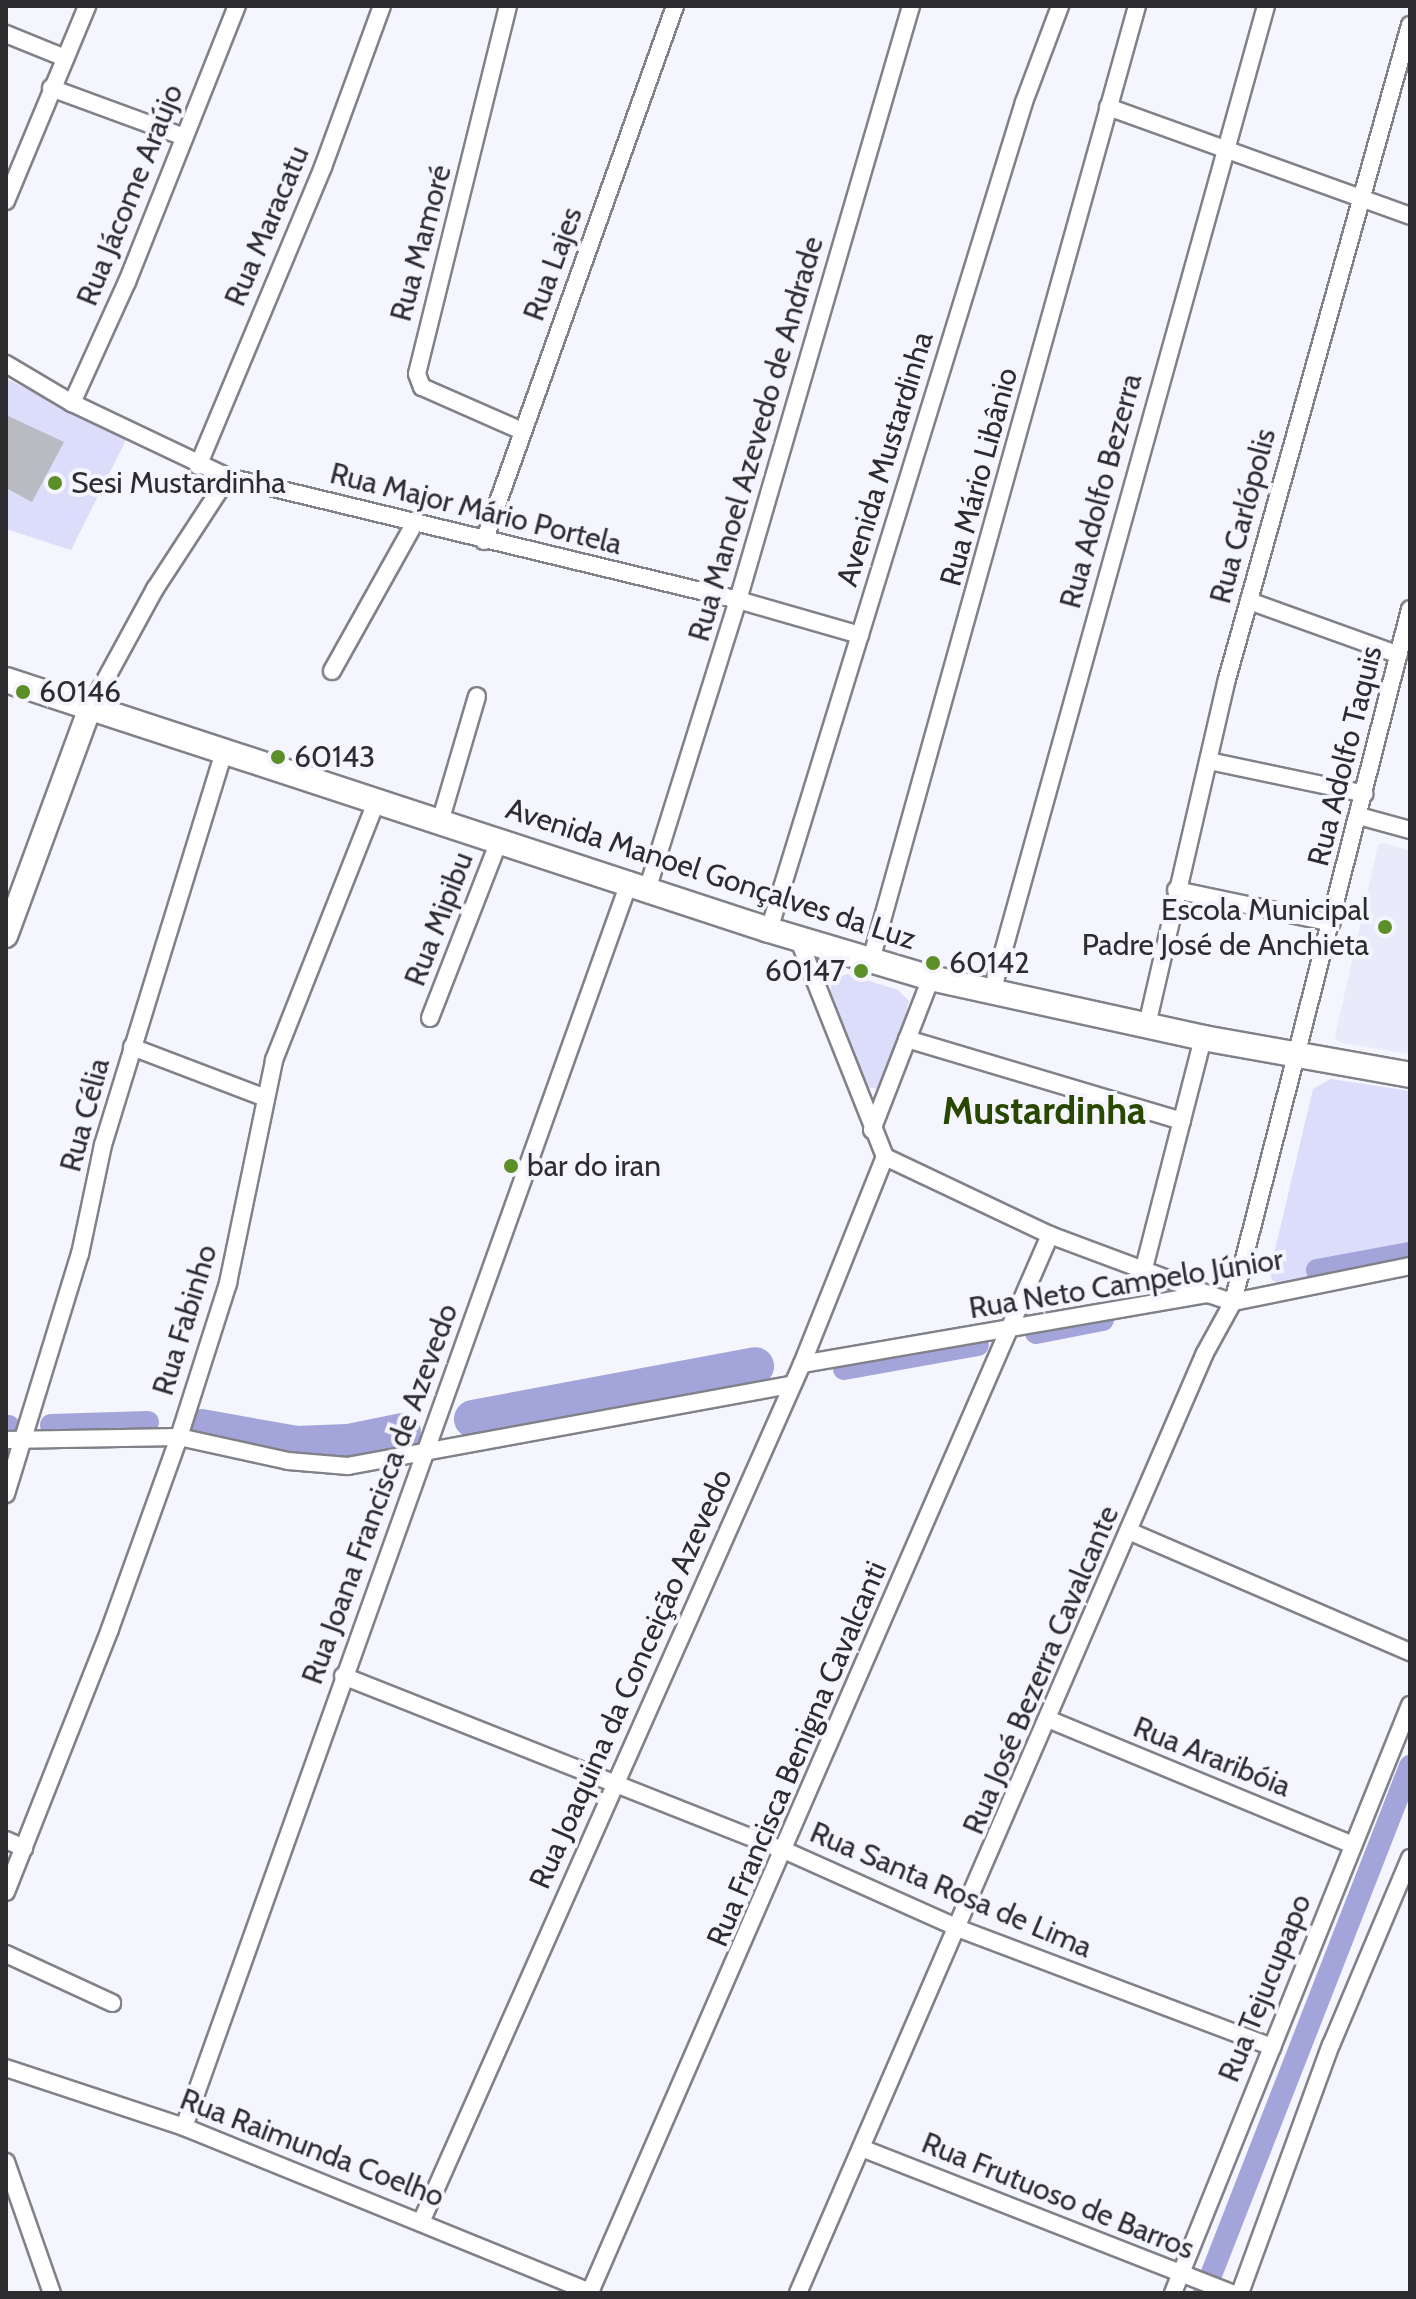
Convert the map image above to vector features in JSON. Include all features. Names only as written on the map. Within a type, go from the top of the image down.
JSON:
[{"type":"main road","name":"Avenida Manoel Gonçalves da Luz","points":[[6,680],[376,802],[639,883],[769,930],[931,978],[1203,1038],[1410,1075]]},
{"type":"street","points":[[6,201],[87,6]]},
{"type":"street","name":"Rua Jácome Araújo","points":[[72,403],[237,6]]},
{"type":"street","name":"Rua Maracatu","points":[[198,466],[323,167],[382,6]]},
{"type":"street","name":"Rua Mamoré","points":[[508,6],[417,374],[422,387],[522,431]]},
{"type":"street","name":"Rua Lajes","points":[[484,541],[675,6]]},
{"type":"street","name":"Rua Manoel Azevedo de Andrade","points":[[639,883],[738,600],[911,6]]},
{"type":"street","name":"Avenida Mustardinha","points":[[769,930],[1024,102],[1060,6]]},
{"type":"street","name":"Rua Mário Libânio","points":[[871,960],[1137,6]]},
{"type":"street","name":"Rua Adolfo Bezerra","points":[[992,992],[1223,150],[1266,6]]},
{"type":"street","name":"Rua Carlópolis","points":[[1147,1025],[1176,890],[1249,601],[1410,25]]},
{"type":"street","points":[[6,34],[65,58]]},
{"type":"street","points":[[1393,87],[1410,96]]},
{"type":"street","points":[[51,88],[184,137]]},
{"type":"street","points":[[1108,107],[1410,216]]},
{"type":"street","name":"Rua Major Mário Portela","points":[[6,364],[72,403],[198,466],[228,477],[738,600],[860,635]]},
{"type":"street","points":[[6,936],[90,708],[155,589],[228,477]]},
{"type":"street","points":[[332,671],[414,524]]},
{"type":"street","points":[[1249,601],[1399,655]]},
{"type":"street","name":"Rua Adolfo Taquis","points":[[1297,1057],[1410,609]]},
{"type":"street","points":[[440,822],[477,696]]},
{"type":"street","name":"Rua Célia","points":[[6,1494],[80,1254],[103,1145],[224,752]]},
{"type":"street","points":[[1209,761],[1365,794]]},
{"type":"street","name":"Rua Fabinho","points":[[6,1892],[179,1437],[228,1283],[263,1097],[376,802]]},
{"type":"street","points":[[1359,816],[1410,830]]},
{"type":"street","name":"Rua Mipibu","points":[[430,1018],[499,841]]},
{"type":"street","name":"Rua Joana Francisca de Azevedo","points":[[184,2127],[343,1676],[639,883]]},
{"type":"street","points":[[1176,890],[1332,923]]},
{"type":"street","points":[[798,938],[885,1157],[1050,1235],[1208,1294]]},
{"type":"street","points":[[872,1130],[931,978]]},
{"type":"street","points":[[1144,1268],[1203,1038]]},
{"type":"street","points":[[907,1039],[1182,1121]]},
{"type":"street","points":[[132,1047],[263,1097]]},
{"type":"street","name":"Rua José Bezerra Cavalcante","points":[[798,2293],[960,1929],[1205,1353],[1233,1302],[1297,1057]]},
{"type":"street","name":"Rua Joaquina da Conceição Azevedo","points":[[422,2220],[802,1364],[885,1157]]},
{"type":"street","name":"Rua Francisca Benigna Cavalcanti","points":[[591,2293],[786,1851],[1050,1235]]},
{"type":"street","name":"Rua Neto Campelo Júnior","points":[[802,1364],[1208,1294],[1233,1302],[1410,1266]]},
{"type":"street","points":[[6,1440],[23,1436],[179,1437],[319,1467],[429,1451],[791,1385]]},
{"type":"street","points":[[1131,1532],[1410,1652]]},
{"type":"street","name":"Rua Santa Rosa de Lima","points":[[343,1676],[786,1851],[960,1929],[1272,2047]]},
{"type":"street","name":"Rua Tejucupapo","points":[[1173,2293],[1186,2277],[1272,2047],[1410,1705]]},
{"type":"street","name":"Rua Araribóia","points":[[1050,1720],[1353,1845]]},
{"type":"street","points":[[6,1840],[24,1848]]},
{"type":"street","points":[[1233,2292],[1331,2045],[1410,1858]]},
{"type":"street","points":[[6,1954],[112,2003]]},
{"type":"street","name":"Rua Raimunda Coelho","points":[[6,2068],[184,2127],[422,2220],[591,2293]]},
{"type":"street","name":"Rua Frutuoso de Barros","points":[[864,2149],[1186,2277],[1233,2292]]},
{"type":"street","points":[[6,2162],[52,2293]]},
{"type":"shaded area","name":"Sesi Mustardinha","points":[[6,379],[128,436],[71,550],[6,529]]},
{"type":"shaded area","name":"Escola Municipal Padre José de Anchieta","points":[[1384,843],[1410,851],[1410,1054],[1338,1042],[1335,1037],[1378,845]]},
{"type":"shaded area","points":[[847,974],[898,990],[909,1001],[887,1084],[879,1089],[865,1087],[829,995],[833,979]]},
{"type":"shaded area","points":[[1331,1079],[1410,1091],[1410,1263],[1283,1287],[1272,1280],[1270,1271],[1313,1089]]},
{"type":"building","points":[[6,415],[64,442],[32,502],[6,488]]},
{"type":"waterway","points":[[1317,1270],[1410,1253]]},
{"type":"waterway","points":[[1036,1333],[1103,1320]]},
{"type":"waterway","points":[[844,1369],[978,1345]]},
{"type":"waterway","points":[[473,1419],[755,1366]]},
{"type":"waterway","points":[[51,1425],[148,1422]]},
{"type":"waterway","points":[[201,1428],[296,1445],[348,1443],[402,1432]]},
{"type":"waterway","points":[[1204,2293],[1410,1766]]},
{"type":"place","name":"Sesi Mustardinha","points":[[55,483]]},
{"type":"place","name":"60146","points":[[23,692]]},
{"type":"place","name":"60143","points":[[278,757]]},
{"type":"place","name":"Escola Municipal Padre José de Anchieta","points":[[1385,927]]},
{"type":"place","name":"60142","points":[[933,963]]},
{"type":"place","name":"60147","points":[[861,971]]},
{"type":"place","name":"bar do iran","points":[[511,1166]]},
{"type":"district","name":"Mustardinha","points":[[1044,1111]]}]
